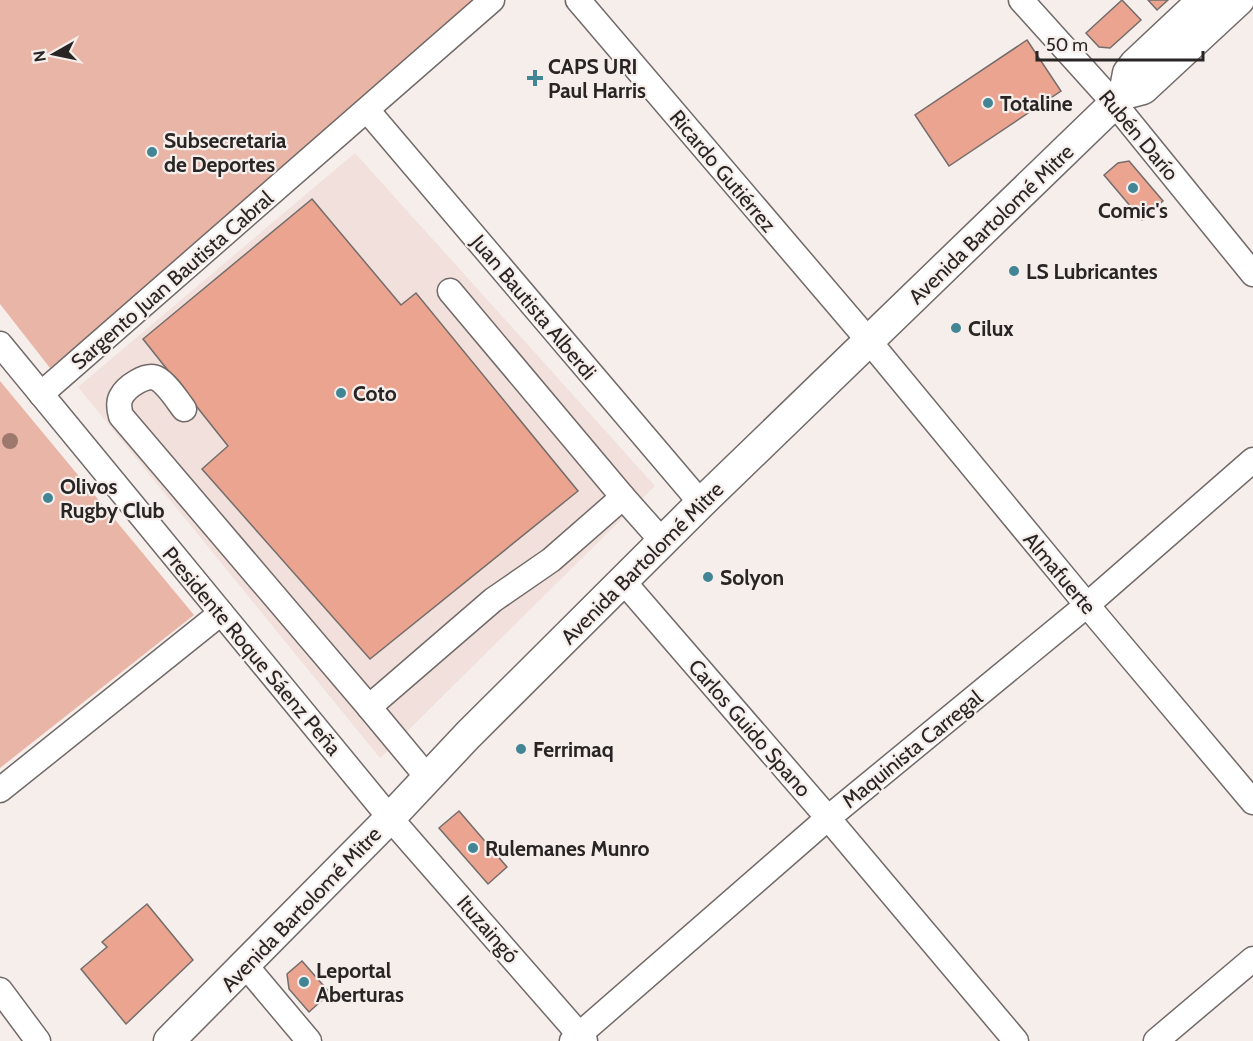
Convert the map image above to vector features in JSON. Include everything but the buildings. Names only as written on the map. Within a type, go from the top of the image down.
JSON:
[{"type":"main road","name":"Avenida Bartolomé Mitre","points":[[1119,99],[1128,72],[1203,0]]},
{"type":"main road","name":"Avenida Bartolomé Mitre","points":[[169,1041],[246,966],[468,735],[701,503],[1119,99],[1143,89],[1239,0]]},
{"type":"street","name":"Sargento Juan Bautista Cabral","points":[[41,394],[492,0]]},
{"type":"street","name":"Ricardo Gutiérrez","points":[[578,0],[870,341]]},
{"type":"street","name":"Rubén Darío","points":[[1021,0],[1119,99],[1253,274]]},
{"type":"street","name":"Juan Bautista Alberdi","points":[[367,110],[701,503]]},
{"type":"street","points":[[450,291],[663,542]]},
{"type":"street","name":"Almafuerte","points":[[870,341],[1253,802]]},
{"type":"street","name":"Presidente Roque Sáenz Peña","points":[[0,344],[390,818]]},
{"type":"street","points":[[184,409],[158,379],[151,377],[142,379],[122,395],[118,406],[121,416],[428,778]]},
{"type":"street","name":"Maquinista Carregal","points":[[579,1039],[828,818],[1087,605],[1253,460]]},
{"type":"street","points":[[369,707],[493,600],[551,560],[623,496]]},
{"type":"street","name":"Carlos Guido Spano","points":[[623,581],[828,818],[1016,1041]]},
{"type":"street","points":[[0,790],[221,613]]},
{"type":"street","name":"Ituzaingó","points":[[390,818],[579,1039]]},
{"type":"street","points":[[1156,1041],[1253,959]]},
{"type":"street","points":[[246,966],[309,1041]]},
{"type":"street","points":[[0,990],[38,1041]]},
{"type":"shaded area","name":"Subsecretaria de Deportes","points":[[0,0],[484,0],[50,368],[0,304]]},
{"type":"shaded area","points":[[355,153],[655,486],[380,758],[78,387]]},
{"type":"shaded area","name":"Olivos Rugby Club","points":[[0,381],[194,615],[0,768]]},
{"type":"place","name":"CAPS URI Paul Harris","points":[[535,78]]},
{"type":"place","name":"Totaline","points":[[988,103]]},
{"type":"place","name":"Subsecretaria de Deportes","points":[[152,152]]},
{"type":"place","name":"Comic's","points":[[1133,188]]},
{"type":"place","name":"LS Lubricantes","points":[[1014,271]]},
{"type":"place","name":"Cilux","points":[[956,328]]},
{"type":"place","name":"Coto","points":[[341,393]]},
{"type":"place","name":"Olivos Rugby Club","points":[[48,498]]},
{"type":"place","name":"Solyon","points":[[708,577]]},
{"type":"place","name":"Ferrimaq","points":[[521,749]]},
{"type":"place","name":"Rulemanes Munro","points":[[473,848]]},
{"type":"place","name":"Leportal Aberturas","points":[[304,982]]}]
